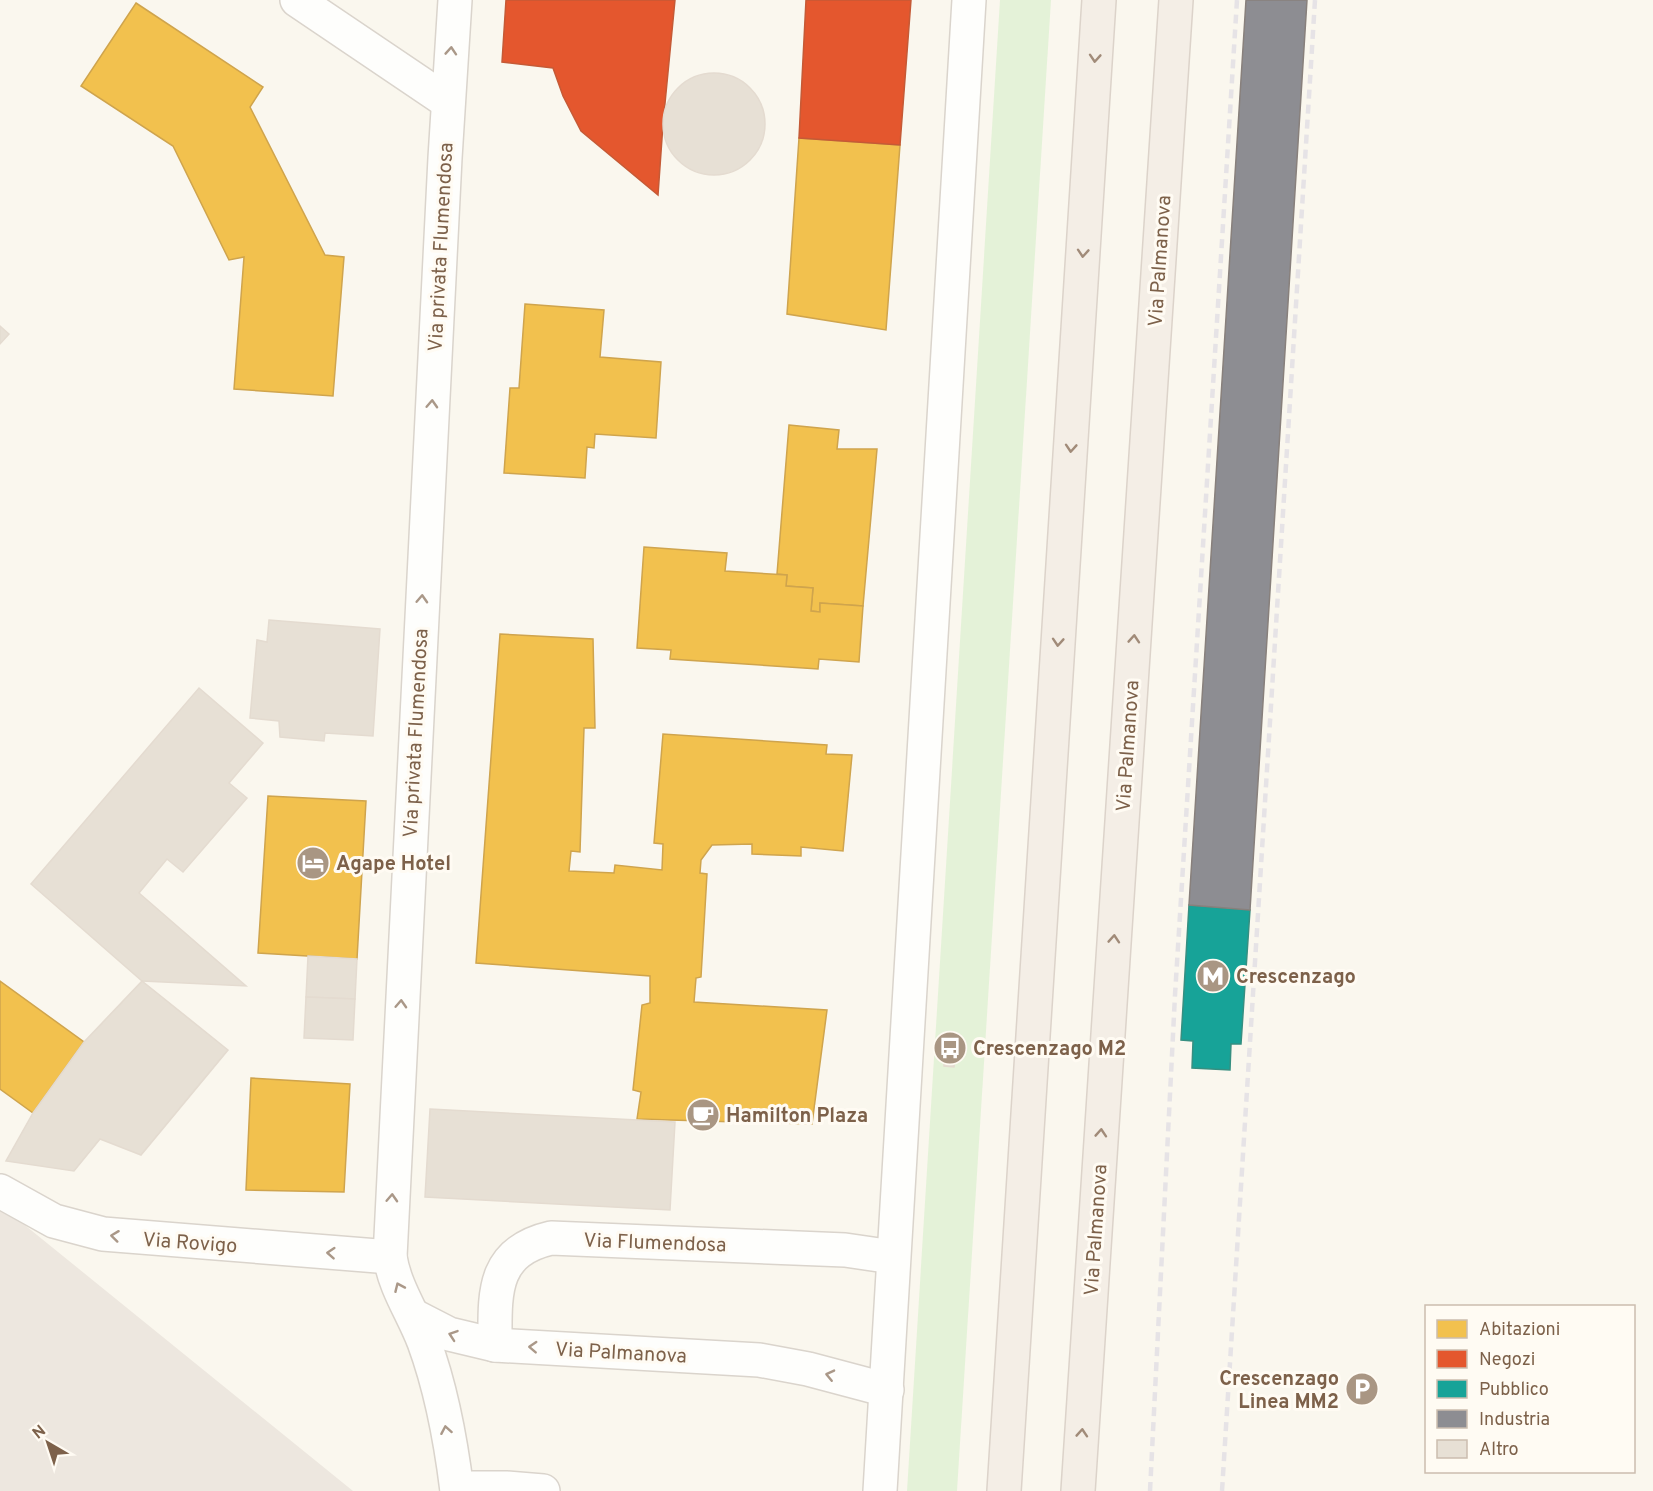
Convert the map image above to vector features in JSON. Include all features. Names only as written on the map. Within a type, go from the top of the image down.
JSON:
[{"type":"highway","points":[[1004,1491],[1099,0]]},
{"type":"highway","name":"Via Palmanova","points":[[1078,1491],[1176,0]]},
{"type":"street","points":[[297,0],[448,102]]},
{"type":"street","name":"Via privata Flumendosa","points":[[455,0],[390,1257],[399,1289],[414,1316],[438,1387],[457,1489]]},
{"type":"street","points":[[880,1491],[969,0]]},
{"type":"street","name":"Via Rovigo","points":[[0,1191],[54,1221],[103,1234],[390,1257]]},
{"type":"street","name":"Via Flumendosa","points":[[495,1345],[498,1292],[506,1263],[526,1246],[545,1240],[571,1239],[822,1249],[893,1257]]},
{"type":"street","name":"Via Palmanova","points":[[414,1316],[448,1334],[495,1345],[759,1360],[808,1369],[887,1389]]},
{"type":"street","points":[[457,1489],[506,1488],[543,1491]]},
{"type":"shaded area","points":[[0,1205],[353,1491],[0,1491]]},
{"type":"green space","points":[[1000,0],[1051,0],[957,1491],[907,1491]]},
{"type":"building: Abitazioni","points":[[136,3],[263,87],[250,107],[325,255],[344,257],[333,396],[234,389],[244,257],[229,260],[173,146],[81,86]]},
{"type":"building: Abitazioni","points":[[799,138],[900,145],[886,330],[787,314]]},
{"type":"building: Abitazioni","points":[[525,304],[604,310],[600,357],[661,362],[656,438],[595,434],[594,448],[587,447],[585,478],[504,473],[510,388],[519,388]]},
{"type":"building: Abitazioni","points":[[789,425],[839,430],[837,449],[877,449],[863,606],[820,603],[820,612],[811,611],[813,588],[786,586],[787,575],[777,574]]},
{"type":"building: Abitazioni","points":[[644,547],[727,553],[725,571],[787,575],[786,586],[813,588],[811,611],[820,612],[820,603],[863,606],[859,662],[819,659],[818,669],[670,659],[671,650],[637,648]]},
{"type":"building: Abitazioni","points":[[500,634],[593,639],[595,728],[584,728],[580,852],[571,851],[569,871],[614,873],[615,865],[662,870],[663,844],[654,843],[663,734],[827,745],[826,754],[852,755],[843,851],[801,847],[801,856],[752,854],[752,844],[712,845],[701,860],[700,873],[707,874],[701,977],[696,978],[694,1002],[827,1010],[812,1124],[637,1119],[641,1092],[633,1090],[642,1005],[650,1003],[650,976],[476,963]]},
{"type":"building: Abitazioni","name":"Agape Hotel","points":[[268,796],[366,801],[357,959],[258,953]]},
{"type":"building: Abitazioni","points":[[0,981],[84,1042],[33,1113],[0,1089]]},
{"type":"building: Abitazioni","points":[[251,1078],[350,1084],[344,1192],[246,1190]]},
{"type":"building: Negozi","points":[[506,0],[675,0],[658,195],[581,131],[563,96],[553,68],[502,62]]},
{"type":"building: Negozi","points":[[806,0],[911,0],[900,145],[799,138]]},
{"type":"building: Pubblico","points":[[1189,905],[1250,910],[1241,1044],[1231,1044],[1230,1070],[1192,1068],[1193,1041],[1181,1040]]},
{"type":"building: Industria","points":[[1246,0],[1307,0],[1250,910],[1189,905]]},
{"type":"building: Altro","points":[[714,73],[734,77],[750,88],[761,104],[765,124],[761,144],[750,160],[734,171],[714,175],[694,171],[678,160],[667,144],[663,124],[667,104],[678,88],[694,77]]},
{"type":"building: Altro","points":[[0,326],[9,334],[0,344]]},
{"type":"building: Altro","points":[[269,620],[380,629],[373,736],[325,733],[324,741],[280,737],[279,721],[250,718],[257,640],[267,642]]},
{"type":"building: Altro","points":[[199,688],[263,743],[229,783],[247,798],[183,872],[167,859],[139,893],[246,986],[142,981],[31,884]]},
{"type":"building: Altro","points":[[308,956],[357,959],[355,999],[306,997]]},
{"type":"building: Altro","points":[[142,981],[228,1050],[141,1155],[100,1139],[74,1171],[6,1161],[33,1113],[84,1042]]},
{"type":"building: Altro","points":[[306,997],[355,999],[353,1040],[304,1038]]},
{"type":"building: Altro","points":[[945,1036],[957,1037],[954,1067],[944,1066]]},
{"type":"building: Altro","points":[[430,1109],[675,1122],[670,1210],[425,1197]]},
{"type":"railway","points":[[1150,1491],[1175,995],[1237,0]]},
{"type":"railway","points":[[1222,1491],[1315,0]]},
{"type":"place","name":"Agape Hotel","points":[[313,863]]},
{"type":"place","name":"Crescenzago","points":[[1213,976]]},
{"type":"place","name":"Crescenzago M2","points":[[950,1048]]},
{"type":"place","name":"Hamilton Plaza","points":[[703,1115]]},
{"type":"place","name":"Crescenzago Linea MM2","points":[[1362,1389]]}]
